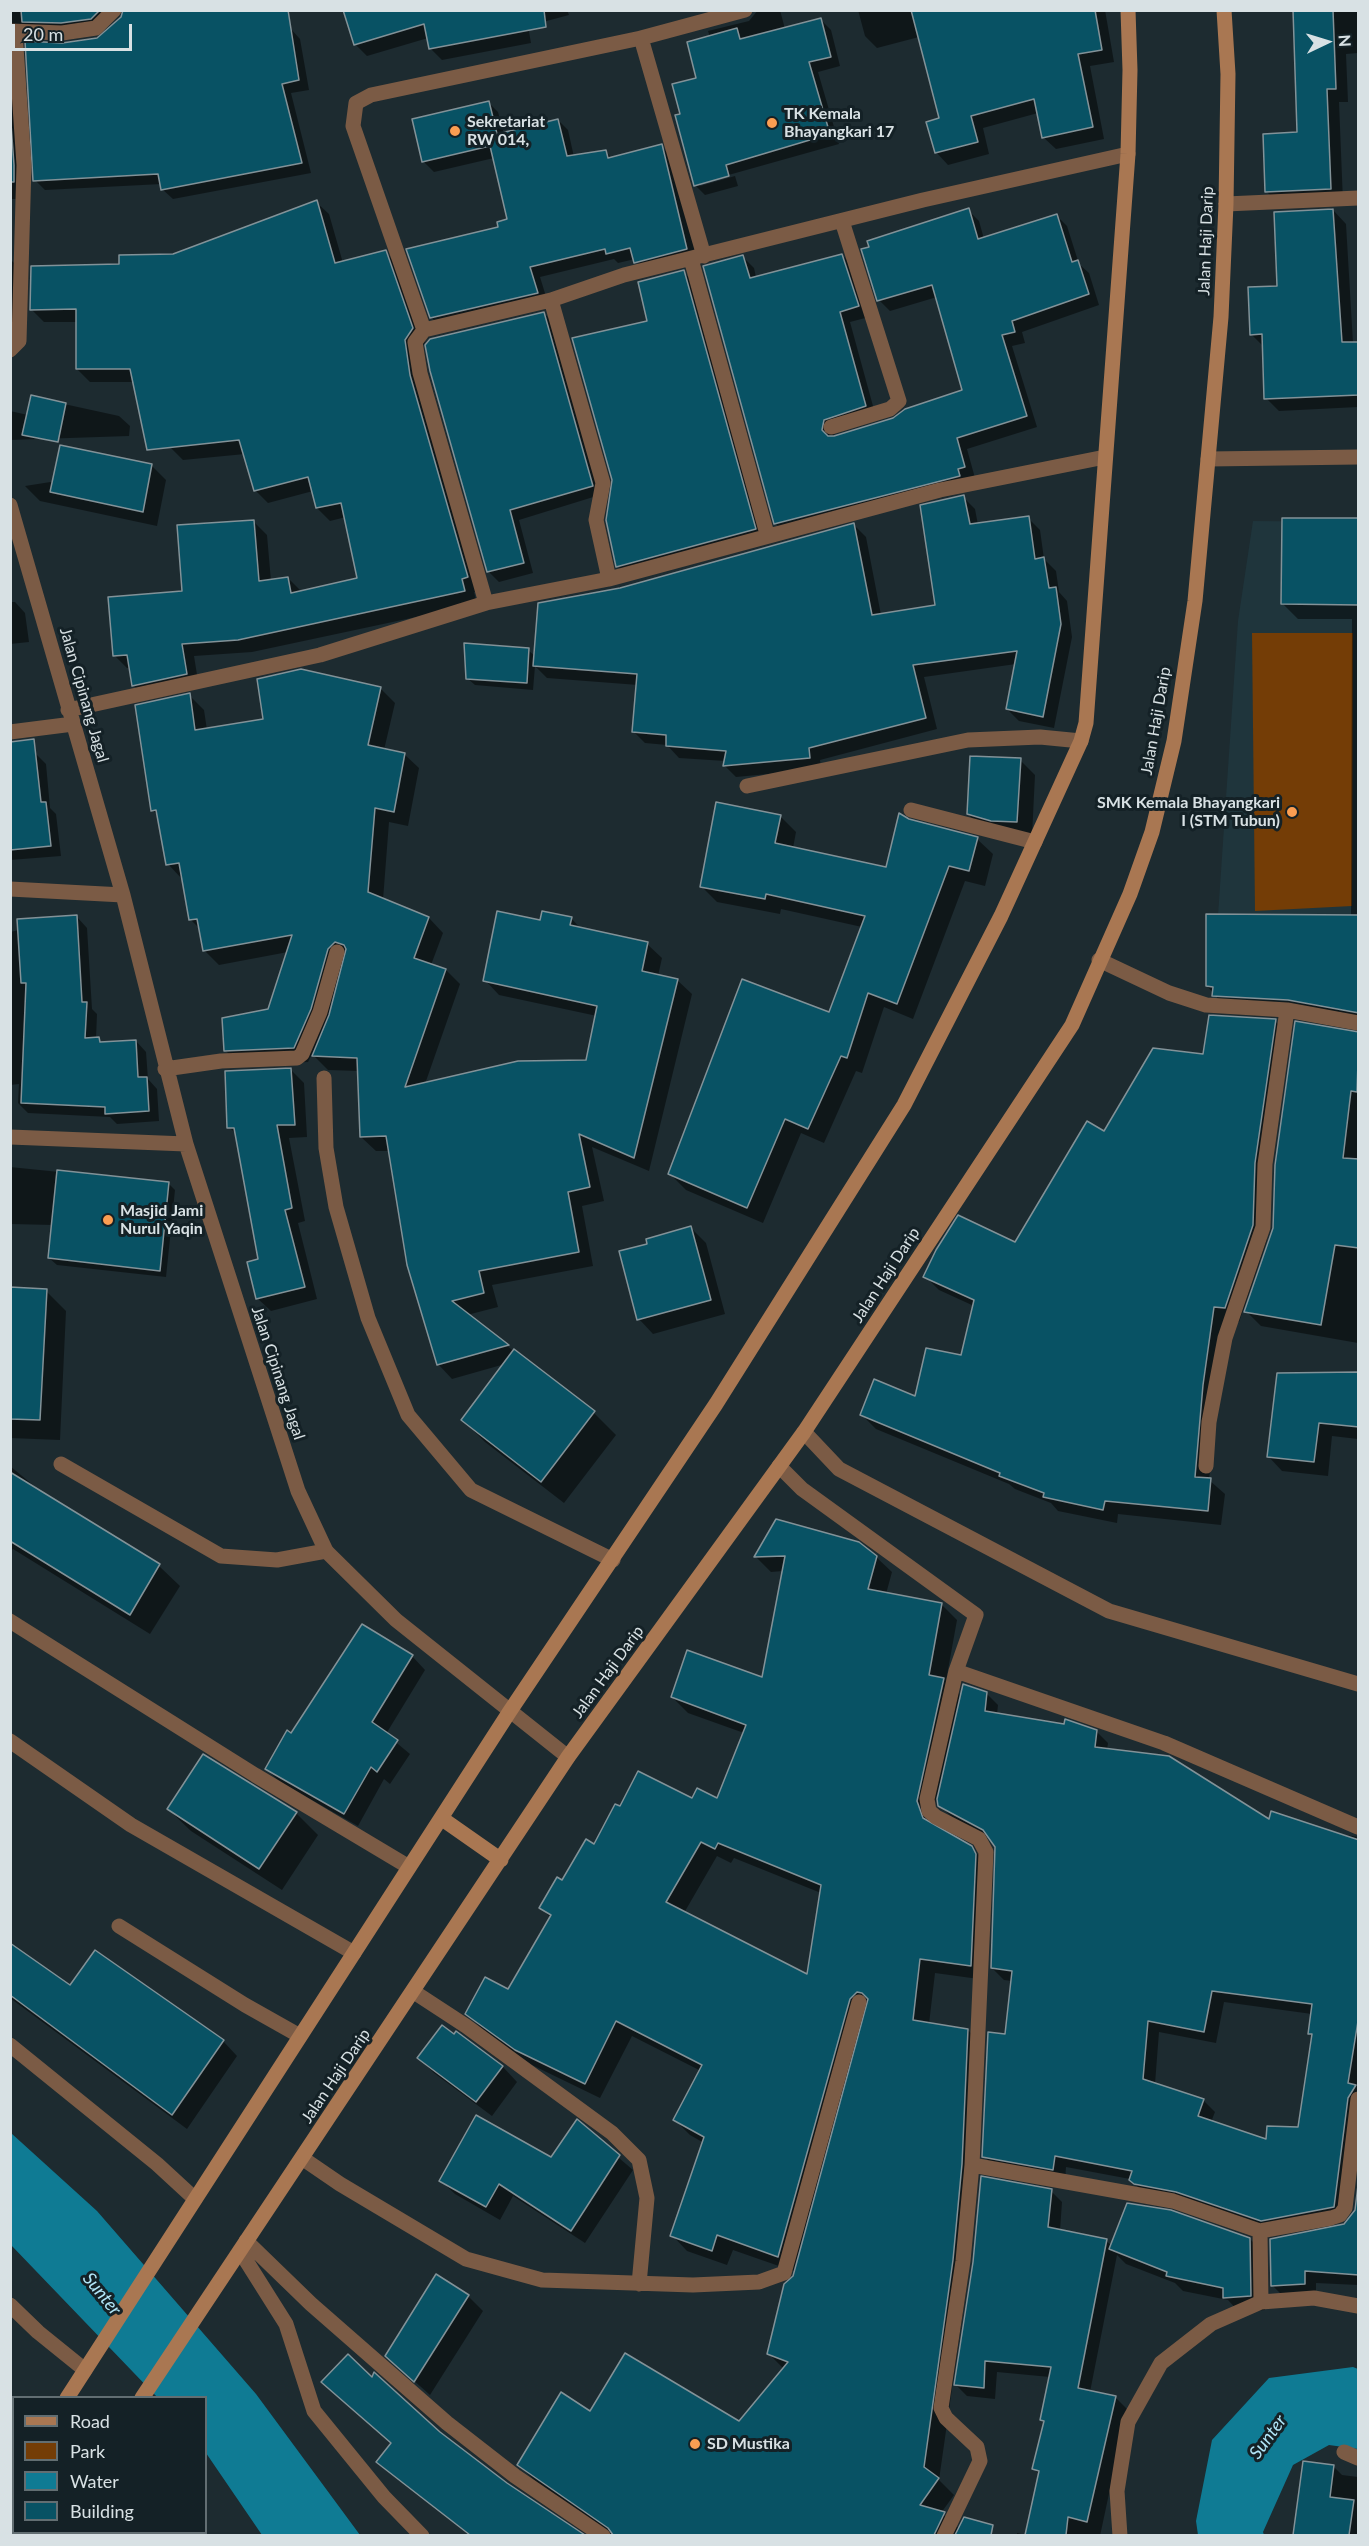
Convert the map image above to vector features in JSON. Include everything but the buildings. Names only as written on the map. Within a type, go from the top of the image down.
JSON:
[{"type":"main road","points":[[68,2396],[510,1711],[614,1560],[716,1404],[904,1105],[1001,916],[1081,741],[1086,723],[1128,154],[1130,70],[1128,10]]},
{"type":"main road","name":"Jalan Haji Darip","points":[[143,2395],[568,1758],[804,1432],[1072,1025],[1130,894],[1152,832],[1174,741],[1195,601],[1221,316],[1228,74],[1224,10]]},
{"type":"main road","points":[[441,1818],[501,1860]]},
{"type":"street","points":[[10,350],[19,341],[24,165],[13,32],[62,33],[96,28],[114,10]]},
{"type":"street","points":[[424,330],[353,126],[356,103],[370,96],[642,38],[745,10]]},
{"type":"street","points":[[642,38],[767,534]]},
{"type":"street","points":[[486,603],[420,373],[415,342],[424,330],[552,300],[624,275],[842,220],[1128,154]]},
{"type":"street","points":[[1226,204],[1359,198]]},
{"type":"street","points":[[831,427],[890,409],[899,401],[842,220]]},
{"type":"street","points":[[552,300],[603,483],[596,520],[609,579]]},
{"type":"street","points":[[10,732],[320,655],[486,603],[609,579],[767,534],[940,490],[1105,457]]},
{"type":"street","points":[[1208,459],[1359,457]]},
{"type":"street","name":"Jalan Cipinang Jagal","points":[[10,505],[123,895],[165,1069],[186,1144],[297,1491],[326,1551],[396,1620],[568,1758]]},
{"type":"street","points":[[747,786],[968,740],[1040,737],[1081,741]]},
{"type":"street","points":[[911,810],[1035,842]]},
{"type":"street","points":[[10,889],[123,895]]},
{"type":"street","points":[[165,1069],[221,1061],[297,1058],[302,1054],[320,1012],[338,952]]},
{"type":"street","points":[[1099,960],[1186,1000],[1206,1005],[1287,1010],[1359,1023]]},
{"type":"street","points":[[1206,1466],[1209,1422],[1225,1338],[1263,1227],[1265,1164],[1287,1010]]},
{"type":"street","points":[[324,1078],[326,1148],[336,1207],[368,1318],[408,1414],[471,1490],[614,1560]]},
{"type":"street","points":[[10,1137],[186,1144]]},
{"type":"street","points":[[804,1432],[839,1469],[1109,1611],[1359,1684]]},
{"type":"street","points":[[62,1464],[221,1556],[277,1560],[326,1551]]},
{"type":"street","points":[[779,1466],[802,1489],[974,1613],[976,1618],[956,1671],[927,1799],[929,1811],[936,1818],[979,1839],[986,1852],[972,2165],[963,2261],[941,2408],[946,2418],[976,2447],[980,2461],[944,2535]]},
{"type":"street","points":[[10,1621],[255,1775],[410,1867]]},
{"type":"street","points":[[956,1671],[1164,1743],[1359,1827]]},
{"type":"street","points":[[10,1741],[131,1825],[354,1953]]},
{"type":"street","points":[[118,1926],[244,2005],[300,2036]]},
{"type":"street","points":[[414,1992],[466,2026],[612,2133],[639,2160],[647,2198],[639,2283]]},
{"type":"street","points":[[302,2158],[340,2184],[466,2259],[542,2280],[693,2285],[759,2282],[784,2273],[859,2002]]},
{"type":"street","points":[[10,2045],[157,2164],[195,2199]]},
{"type":"street","points":[[972,2165],[1173,2201],[1260,2231],[1340,2215],[1345,2208],[1359,2098]]},
{"type":"street","points":[[1260,2231],[1262,2302]]},
{"type":"street","points":[[243,2246],[286,2324],[314,2411],[384,2497],[422,2535]]},
{"type":"street","points":[[243,2246],[447,2423],[515,2476],[603,2535]]},
{"type":"street","points":[[1120,2535],[1117,2491],[1128,2422],[1161,2363],[1211,2324],[1262,2302],[1314,2298],[1359,2306]]},
{"type":"street","points":[[10,2305],[38,2332],[85,2370]]},
{"type":"shaded area","name":"SMK Kemala Bhayangkari I (STM Tubun)","points":[[1253,521],[1358,522],[1358,1005],[1212,1004],[1238,621]]},
{"type":"green space","points":[[1252,633],[1353,633],[1352,906],[1255,911]]},
{"type":"water","name":"Sunter","points":[[11,2133],[97,2211],[256,2394],[360,2535],[262,2535],[207,2454],[207,2396],[156,2396],[11,2245]]},
{"type":"water","name":"Sunter","points":[[1353,2367],[1358,2369],[1358,2449],[1329,2445],[1293,2465],[1263,2532],[1264,2535],[1198,2535],[1196,2521],[1212,2440],[1269,2378]]},
{"type":"place","name":"TK Kemala Bhayangkari 17","points":[[772,123]]},
{"type":"place","name":"Sekretariat RW 014,","points":[[455,131]]},
{"type":"place","name":"SMK Kemala Bhayangkari I (STM Tubun)","points":[[1292,812]]},
{"type":"place","name":"Masjid Jami Nurul Yaqin","points":[[108,1220]]},
{"type":"place","name":"SD Mustika","points":[[695,2444]]}]
